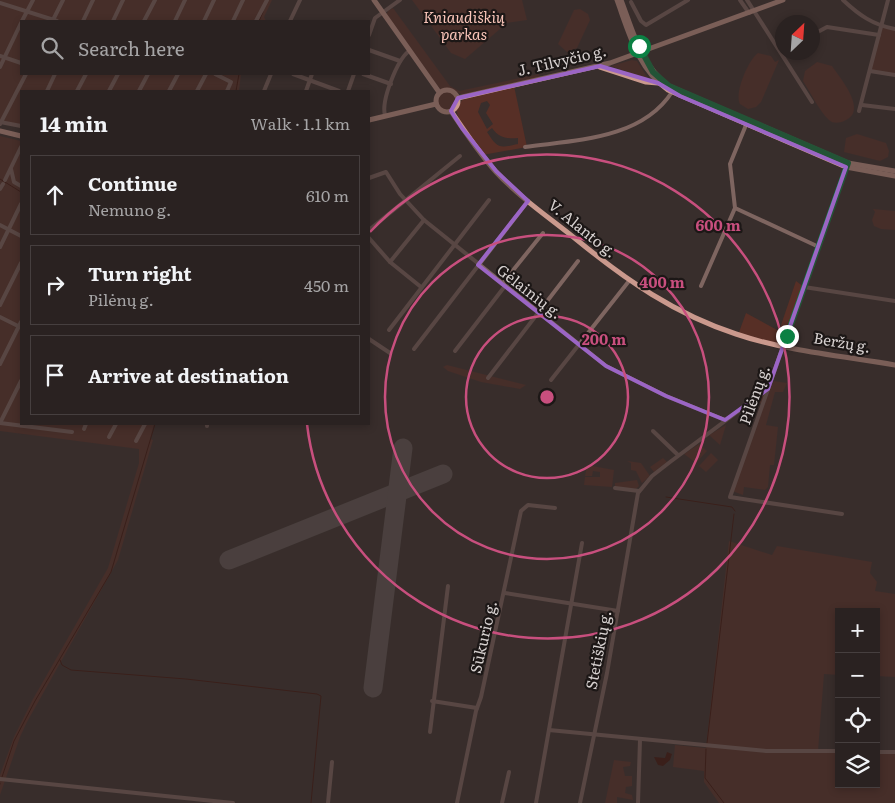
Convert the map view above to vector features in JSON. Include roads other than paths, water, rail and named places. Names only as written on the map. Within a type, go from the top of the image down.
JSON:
[{"type":"main road","points":[[374,0],[439,92]]},
{"type":"main road","points":[[617,0],[647,70],[658,83],[672,92],[746,125],[847,165],[895,176]]},
{"type":"main road","name":"J. Tilvyčio g.","points":[[458,98],[600,66],[640,54],[783,0]]},
{"type":"main road","points":[[622,3],[640,54],[657,76],[678,90],[847,165],[895,171]]},
{"type":"main road","points":[[600,66],[636,79],[658,83]]},
{"type":"main road","points":[[436,104],[442,111],[451,111],[457,106],[458,98],[450,90],[439,92]]},
{"type":"main road","points":[[436,104],[439,92]]},
{"type":"main road","points":[[370,120],[436,104]]},
{"type":"main road","name":"V. Alanto g.","points":[[451,111],[491,166],[528,201],[629,281],[663,302],[698,320],[738,335],[784,346]]},
{"type":"main road","points":[[0,131],[20,136]]},
{"type":"main road","name":"Beržų g.","points":[[784,346],[895,365]]},
{"type":"street","points":[[23,20],[33,0]]},
{"type":"street","points":[[54,20],[63,0]]},
{"type":"street","points":[[83,20],[93,0]]},
{"type":"street","points":[[113,20],[123,0]]},
{"type":"street","points":[[145,20],[155,0]]},
{"type":"street","points":[[175,20],[185,0]]},
{"type":"street","points":[[204,20],[214,0]]},
{"type":"street","points":[[233,20],[243,0]]},
{"type":"street","points":[[257,20],[267,0]]},
{"type":"street","points":[[291,20],[300,0]]},
{"type":"street","points":[[370,32],[375,18],[400,0]]},
{"type":"street","points":[[622,3],[633,1],[641,21],[646,25],[688,0]]},
{"type":"street","points":[[740,0],[752,12],[775,43]]},
{"type":"street","points":[[747,0],[752,12]]},
{"type":"street","points":[[842,0],[858,14],[881,26],[895,29]]},
{"type":"street","points":[[860,111],[888,0]]},
{"type":"street","points":[[2,4],[51,20]]},
{"type":"street","points":[[0,67],[2,57],[20,26]]},
{"type":"street","points":[[820,31],[827,27],[879,35]]},
{"type":"street","points":[[370,50],[400,61]]},
{"type":"street","points":[[385,116],[384,103],[391,84],[400,61],[409,51]]},
{"type":"street","points":[[2,57],[20,63]]},
{"type":"street","points":[[786,60],[812,102]]},
{"type":"street","points":[[870,71],[895,75]]},
{"type":"street","points":[[20,126],[0,123],[25,75]]},
{"type":"street","points":[[47,90],[55,75]]},
{"type":"street","points":[[78,90],[85,75]]},
{"type":"street","points":[[110,90],[117,75]]},
{"type":"street","points":[[140,90],[147,75]]},
{"type":"street","points":[[170,90],[177,75]]},
{"type":"street","points":[[198,90],[205,75]]},
{"type":"street","points":[[217,75],[231,83],[228,90]]},
{"type":"street","points":[[265,90],[271,75]]},
{"type":"street","points":[[296,75],[337,90]]},
{"type":"street","points":[[306,90],[312,75]]},
{"type":"street","points":[[348,90],[354,75]]},
{"type":"street","points":[[366,75],[391,84]]},
{"type":"street","points":[[525,147],[617,132],[653,111],[672,92]]},
{"type":"street","points":[[862,105],[895,109]]},
{"type":"street","points":[[701,286],[735,208],[730,164],[746,125]]},
{"type":"street","points":[[0,189],[20,149]]},
{"type":"street","points":[[370,229],[460,156]]},
{"type":"street","name":"Pilėnų g.","points":[[842,514],[730,498],[847,165]]},
{"type":"street","points":[[11,169],[14,182],[20,185]]},
{"type":"street","name":"Gėlainių g.","points":[[370,178],[386,172],[406,200],[424,220],[578,344],[620,374],[666,396],[725,420]]},
{"type":"street","points":[[389,330],[489,200]]},
{"type":"street","points":[[414,349],[528,201]]},
{"type":"street","points":[[0,247],[20,206]]},
{"type":"street","points":[[735,208],[819,247]]},
{"type":"street","points":[[390,262],[424,220]]},
{"type":"street","points":[[0,225],[20,236]]},
{"type":"street","points":[[455,351],[543,233]]},
{"type":"street","points":[[370,239],[390,262],[421,287]]},
{"type":"street","points":[[488,378],[578,261]]},
{"type":"street","points":[[0,305],[20,265]]},
{"type":"street","points":[[551,380],[629,281]]},
{"type":"street","points":[[804,287],[895,301]]},
{"type":"street","points":[[0,317],[20,325],[0,364]]},
{"type":"street","points":[[370,340],[390,353]]},
{"type":"street","points":[[20,383],[0,423],[20,424]]},
{"type":"street","points":[[615,488],[639,491],[652,476],[678,455],[768,389]]},
{"type":"street","points":[[28,425],[72,432]]},
{"type":"street","points":[[55,430],[58,425]]},
{"type":"street","points":[[84,429],[86,425]]},
{"type":"street","points":[[109,437],[115,425]]},
{"type":"street","points":[[136,441],[144,425]]},
{"type":"street","points":[[653,431],[678,455]]},
{"type":"street","name":"Stetiškių g.","points":[[580,803],[618,611],[639,491]]},
{"type":"street","name":"Sūkurio g.","points":[[457,803],[477,708],[505,593],[522,509],[528,505],[555,508]]},
{"type":"street","points":[[536,803],[582,543]]},
{"type":"street","points":[[430,732],[432,701],[448,586]]},
{"type":"street","points":[[505,593],[618,611]]},
{"type":"street","points":[[432,701],[477,708]]},
{"type":"street","points":[[549,730],[766,751],[835,752]]},
{"type":"street","points":[[638,803],[640,740]]},
{"type":"street","points":[[880,752],[895,752]]},
{"type":"street","points":[[328,803],[332,762]]},
{"type":"street","points":[[502,803],[509,772]]},
{"type":"street","points":[[0,779],[233,803]]},
{"type":"waterway","points":[[259,20],[263,12]]},
{"type":"waterway","points":[[236,90],[239,75]]},
{"type":"waterway","points":[[0,179],[20,191]]},
{"type":"waterway","points":[[2,777],[14,741],[35,701],[111,572],[155,425]]},
{"type":"waterway","points":[[666,497],[732,507],[735,511]]},
{"type":"waterway","points":[[707,743],[734,514]]},
{"type":"waterway","points":[[60,660],[62,665],[71,670],[186,679],[321,696],[311,803]]},
{"type":"waterway","points":[[706,749],[705,778],[724,803]]},
{"type":"park label","name":"Kniaudiškių parkas","points":[[464,26]]}]
